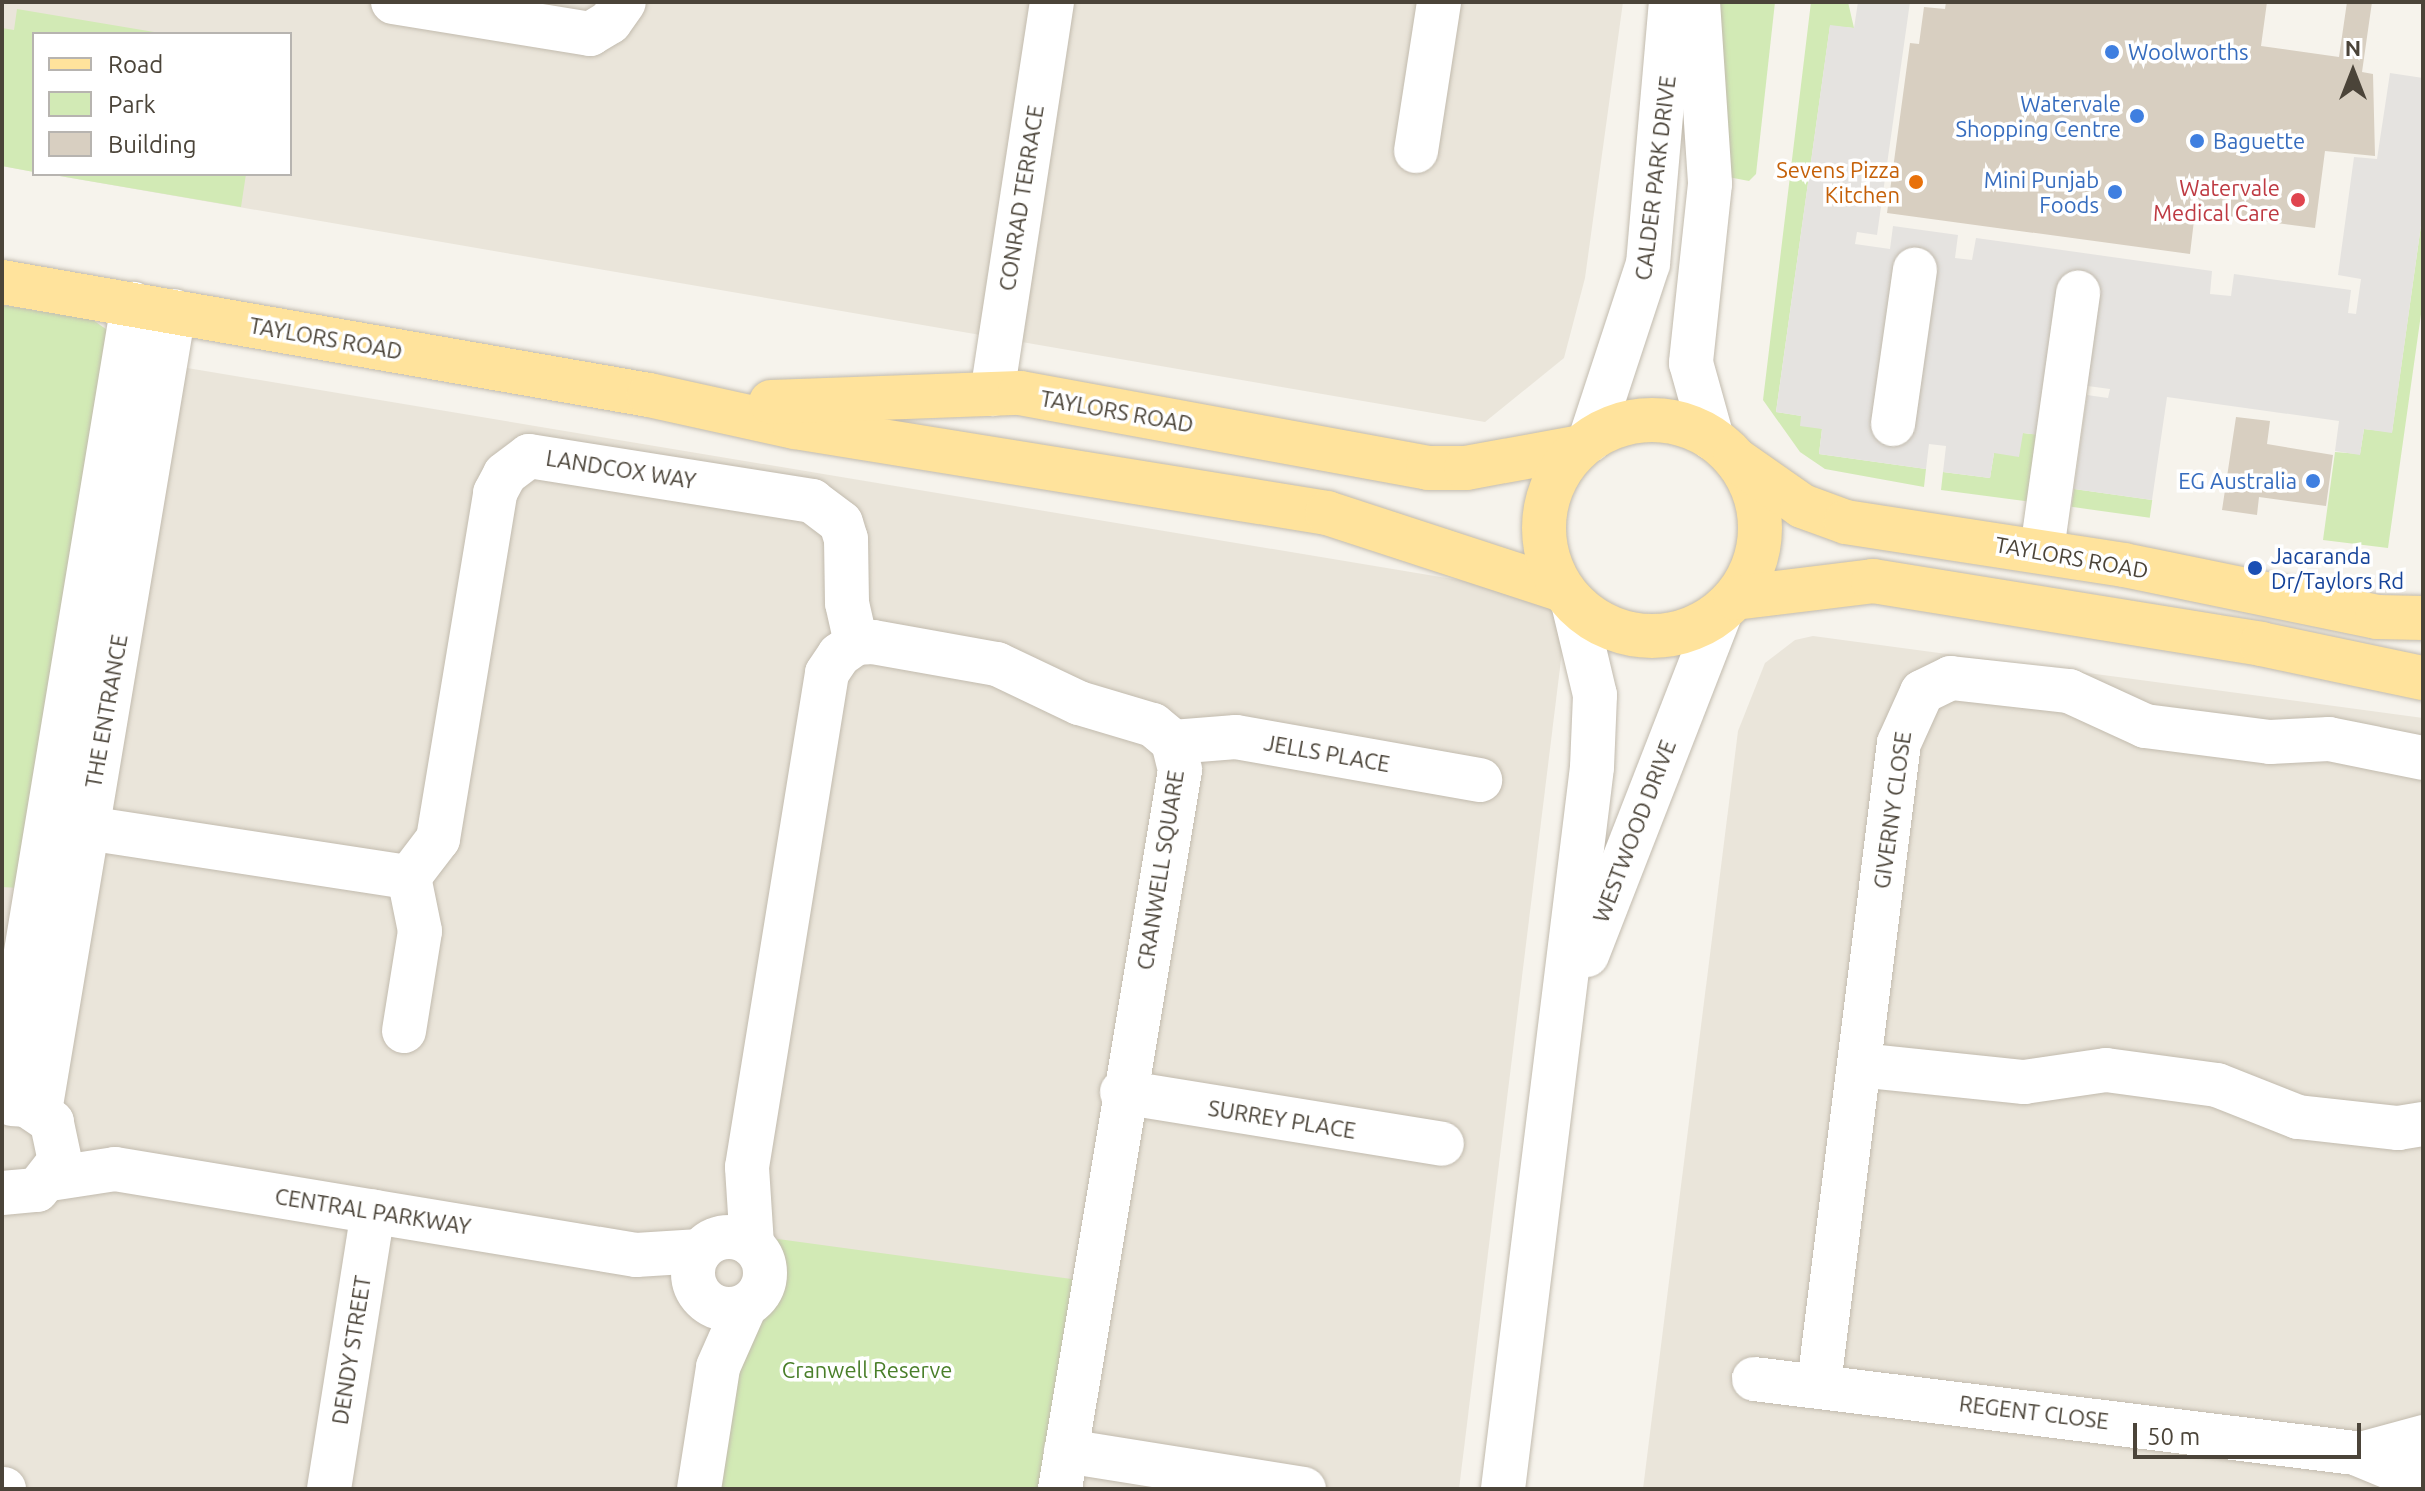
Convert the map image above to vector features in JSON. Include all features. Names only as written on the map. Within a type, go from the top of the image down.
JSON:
[{"type":"main road","name":"TAYLORS ROAD","points":[[2,282],[649,395],[982,458],[1327,513],[1568,596]]},
{"type":"main road","name":"TAYLORS ROAD","points":[[649,395],[789,402],[992,394],[1073,401],[1428,468],[1466,468],[1585,444]]},
{"type":"main road","points":[[982,458],[992,394]]},
{"type":"main road","points":[[1727,605],[1749,577],[1760,529],[1749,480],[1723,449],[1689,427],[1637,421],[1585,444],[1556,478],[1544,515],[1550,567],[1568,596],[1618,630],[1660,637],[1727,605],[1873,581],[2261,644],[2423,678]]},
{"type":"main road","name":"TAYLORS ROAD","points":[[1723,449],[1802,506],[1846,522],[2042,550],[2326,609],[2423,618]]},
{"type":"street","points":[[393,2],[590,34],[610,22],[624,2]]},
{"type":"street","name":"CONRAD TERRACE","points":[[992,394],[1052,2]]},
{"type":"street","points":[[1416,151],[1439,2]]},
{"type":"street","name":"CALDER PARK DRIVE","points":[[1585,444],[1623,354],[1648,264],[1671,2]]},
{"type":"street","name":"CALDER PARK DRIVE","points":[[1698,2],[1710,184],[1691,363],[1723,449]]},
{"type":"street","points":[[1893,424],[1915,270]]},
{"type":"street","points":[[2042,550],[2078,293]]},
{"type":"street","name":"THE ENTRANCE","points":[[50,1179],[60,1161],[26,1113],[67,825],[153,307]]},
{"type":"street","name":"LANDCOX WAY","points":[[409,877],[438,839],[495,493],[505,474],[529,456],[812,501],[841,523],[846,539],[847,603],[856,643]]},
{"type":"street","name":"WESTWOOD DRIVE","points":[[1503,1489],[1595,727],[1595,695],[1568,596]]},
{"type":"street","name":"WESTWOOD DRIVE","points":[[1556,1053],[1609,891],[1727,605]]},
{"type":"street","points":[[699,1489],[718,1367],[720,1272],[747,1167],[827,673],[856,643]]},
{"type":"street","name":"CRANWELL SQUARE","points":[[856,643],[889,643],[997,664],[1079,703],[1153,725],[1173,742],[1180,770],[1122,1092],[1063,1470]]},
{"type":"street","name":"GIVERNY CLOSE","points":[[1834,1386],[1865,1244],[1852,1126],[1899,743],[1912,702],[1935,683],[1976,679],[2069,691],[2145,726],[2270,742],[2329,739],[2423,758]]},
{"type":"street","name":"JELLS PLACE","points":[[1173,742],[1236,737],[1480,780]]},
{"type":"street","points":[[67,825],[409,877],[420,931],[404,1031]]},
{"type":"street","points":[[1859,1065],[2024,1082],[2106,1070],[2217,1085],[2298,1117],[2398,1128],[2423,1124]]},
{"type":"street","name":"SURREY PLACE","points":[[1122,1092],[1442,1144]]},
{"type":"street","name":"CENTRAL PARKWAY","points":[[26,1113],[110,1169]]},
{"type":"street","name":"CENTRAL PARKWAY","points":[[2,1193],[26,1194],[50,1179],[110,1169],[636,1255],[720,1272]]},
{"type":"street","name":"DENDY STREET","points":[[329,1489],[373,1211]]},
{"type":"street","name":"REGENT CLOSE","points":[[1754,1379],[1834,1386],[2361,1454],[2423,1481]]},
{"type":"street","name":"REGENT CLOSE","points":[[2361,1454],[2423,1437]]},
{"type":"street","points":[[1063,1470],[1304,1489]]},
{"type":"shaded area","points":[[2,2],[1623,2],[1585,278],[1564,358],[1485,422],[60,176],[292,176],[292,32],[32,32],[32,172],[2,166]]},
{"type":"shaded area","points":[[1858,2],[1910,2],[1877,235],[1857,232],[1855,244],[1890,249],[1893,226],[1958,235],[1955,258],[1972,260],[1976,238],[2212,271],[2210,294],[2231,296],[2234,274],[2351,290],[2348,313],[2356,314],[2361,279],[2338,275],[2354,157],[2377,159],[2390,73],[2423,78],[2423,211],[2392,433],[2364,429],[2360,455],[2335,451],[2339,421],[2167,397],[2152,500],[2074,489],[2087,395],[2108,398],[2110,389],[2058,382],[2050,436],[2023,433],[2019,457],[1994,453],[1990,478],[1943,472],[1946,446],[1929,444],[1926,469],[1819,454],[1822,429],[1800,426],[1801,416],[1776,412],[1830,25],[1854,28]]},
{"type":"shaded area","points":[[2,337],[1548,595],[1566,619],[1459,1489],[2,1489]]},
{"type":"shaded area","points":[[1813,636],[2423,718],[2423,1489],[1643,1489],[1738,731],[1765,663],[1795,640]]},
{"type":"green space","points":[[1711,2],[1775,2],[1756,174],[1749,181],[1728,177]]},
{"type":"green space","points":[[1811,2],[1848,2],[1854,28],[1830,26],[1776,412],[1802,416],[1822,429],[1819,454],[1926,469],[1924,487],[1825,469],[1800,452],[1763,400]]},
{"type":"green space","points":[[17,9],[154,32],[32,32],[32,172],[2,166],[2,28],[14,30]]},
{"type":"green space","points":[[60,176],[246,176],[241,207]]},
{"type":"green space","points":[[2423,211],[2423,300],[2388,548],[2323,540],[2335,452],[2360,454],[2364,429],[2392,432]]},
{"type":"green space","points":[[2,305],[93,320],[113,334],[19,888],[2,887]]},
{"type":"green space","points":[[2023,433],[2050,436],[2039,503],[1941,490],[1943,472],[1990,478],[1994,453]]},
{"type":"green space","points":[[2074,489],[2152,500],[2150,518],[2071,507]]},
{"type":"green space","name":"Cranwell Reserve","points":[[778,1239],[1079,1280],[1045,1489],[711,1489],[737,1347],[770,1302],[776,1281],[762,1245]]},
{"type":"building","name":"Watervale Shopping Centre","points":[[1946,2],[2267,2],[2261,46],[2339,57],[2347,2],[2372,2],[2362,72],[2373,74],[2375,156],[2325,151],[2315,228],[2195,212],[2190,254],[1887,213],[1910,43],[1919,44],[1924,7],[1945,9]]},
{"type":"building","points":[[2236,417],[2270,421],[2267,444],[2333,455],[2326,506],[2259,497],[2257,515],[2222,510]]},
{"type":"place","name":"Woolworths","points":[[2112,52]]},
{"type":"place","name":"Watervale Shopping Centre","points":[[2137,116]]},
{"type":"place","name":"Baguette","points":[[2197,141]]},
{"type":"place","name":"Sevens Pizza Kitchen","points":[[1916,182]]},
{"type":"place","name":"Mini Punjab Foods","points":[[2115,192]]},
{"type":"place","name":"Watervale Medical Care","points":[[2298,200]]},
{"type":"place","name":"EG Australia","points":[[2313,481]]},
{"type":"place","name":"Jacaranda Dr/Taylors Rd","points":[[2255,568]]}]
